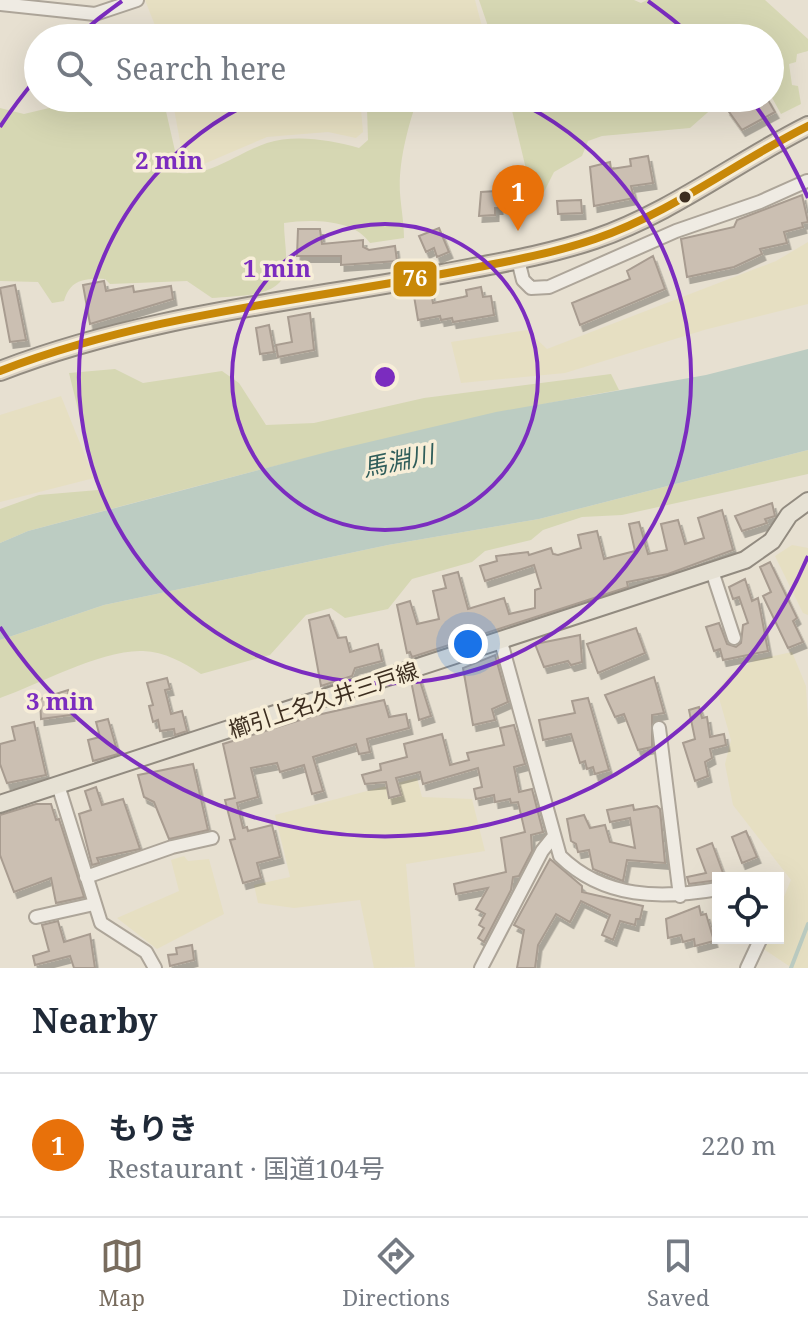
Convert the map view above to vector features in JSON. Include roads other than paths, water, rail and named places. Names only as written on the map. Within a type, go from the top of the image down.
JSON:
[{"type":"highway","points":[[0,371],[96,337],[518,260],[623,229],[808,126]]},
{"type":"main road","name":"櫛引上名久井三戸線","points":[[0,804],[712,571],[762,550],[789,515],[808,501]]},
{"type":"street","points":[[0,4],[95,14],[137,0]]},
{"type":"street","points":[[518,260],[523,280],[531,288],[549,287],[676,231],[807,181]]},
{"type":"street","points":[[712,571],[734,638]]},
{"type":"street","points":[[501,642],[560,856],[576,872],[639,895],[680,896],[712,890]]},
{"type":"street","points":[[659,728],[680,896]]},
{"type":"street","points":[[58,785],[101,923],[146,952],[155,968]]},
{"type":"street","points":[[481,968],[542,851],[554,836]]},
{"type":"street","points":[[86,877],[172,847],[212,838]]},
{"type":"street","points":[[36,917],[94,904]]},
{"type":"street","points":[[747,968],[758,944]]},
{"type":"water","name":"馬淵川","points":[[808,349],[808,450],[539,519],[388,545],[104,605],[0,640],[0,543],[28,531],[331,451],[496,412],[706,375]]},
{"type":"waterway","points":[[791,968],[808,924]]},
{"type":"place","name":"もりき","points":[[518,231]]}]
